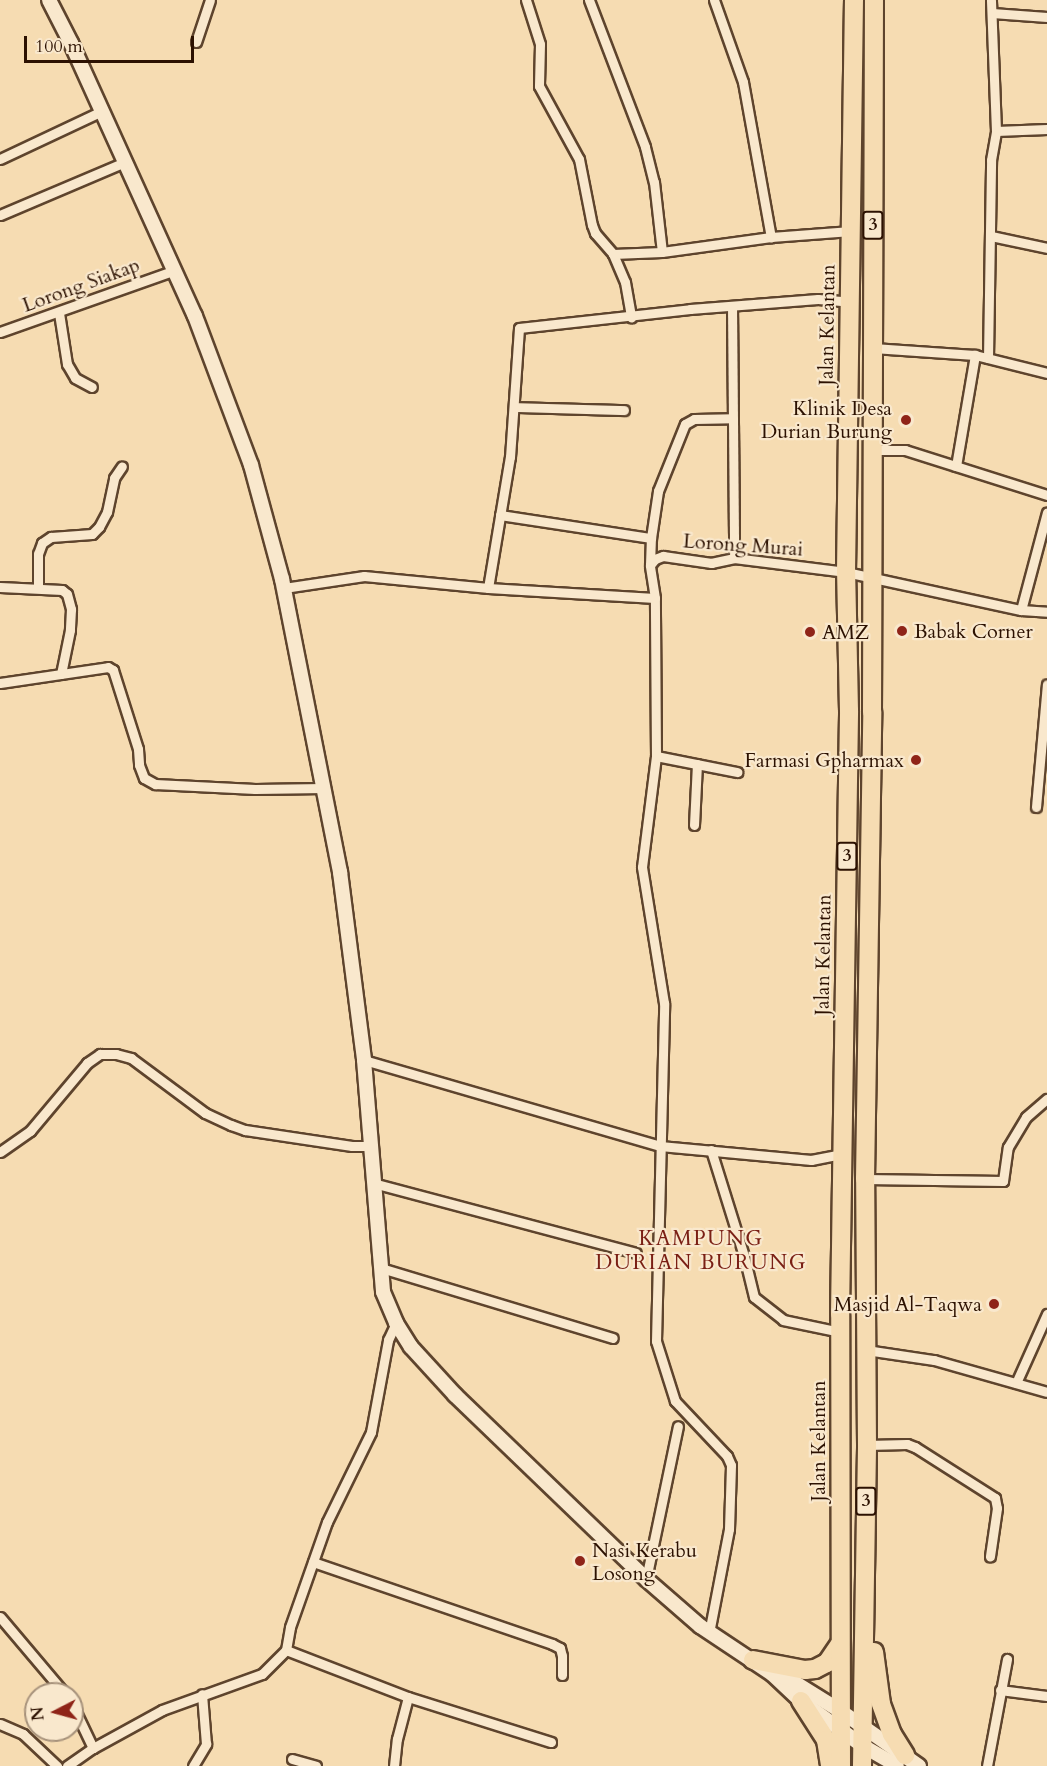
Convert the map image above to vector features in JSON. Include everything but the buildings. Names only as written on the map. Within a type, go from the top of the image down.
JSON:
[{"type":"highway","name":"Jalan Kelantan","points":[[841,1766],[840,1323],[849,711],[846,572],[854,0]]},
{"type":"highway","name":"3","points":[[862,1766],[867,1445],[865,1275],[872,578],[874,0]]},
{"type":"highway","points":[[840,1323],[849,1303],[854,1279],[857,1275],[865,1275]]},
{"type":"highway","points":[[866,1582],[880,1704],[907,1762]]},
{"type":"highway","points":[[753,1660],[805,1670],[815,1669],[827,1663],[840,1644]]},
{"type":"highway","points":[[801,1701],[826,1740],[830,1766]]},
{"type":"street","points":[[49,0],[195,316],[251,465],[284,588],[340,872],[364,1060],[383,1292],[396,1323],[411,1347],[455,1395],[646,1579],[709,1633],[753,1660],[801,1701],[863,1746],[907,1762]]},
{"type":"street","points":[[196,42],[210,0]]},
{"type":"street","points":[[526,0],[540,44],[539,86],[579,159],[595,233],[613,254],[625,282],[631,317]]},
{"type":"street","points":[[589,0],[645,147],[654,182],[662,252]]},
{"type":"street","points":[[714,0],[744,82],[771,237]]},
{"type":"street","points":[[988,358],[991,160],[996,130],[991,0]]},
{"type":"street","points":[[992,13],[1047,17]]},
{"type":"street","points":[[0,159],[102,111]]},
{"type":"street","points":[[996,130],[1047,129]]},
{"type":"street","points":[[0,215],[125,162]]},
{"type":"street","points":[[613,254],[662,252],[771,237],[850,231]]},
{"type":"street","points":[[991,236],[1047,248]]},
{"type":"street","name":"Lorong Siakap","points":[[0,332],[175,270]]},
{"type":"street","points":[[488,588],[510,457],[519,328],[818,299],[850,302]]},
{"type":"street","points":[[732,306],[734,558]]},
{"type":"street","points":[[59,313],[68,364],[75,378],[92,387]]},
{"type":"street","points":[[873,348],[975,355],[1047,373]]},
{"type":"street","points":[[956,466],[975,355]]},
{"type":"street","points":[[514,407],[624,410]]},
{"type":"street","points":[[709,1633],[729,1529],[731,1465],[727,1456],[675,1401],[656,1341],[664,1003],[642,867],[656,756],[655,598],[650,565],[651,538],[658,491],[685,424],[694,419],[733,418]]},
{"type":"street","points":[[872,450],[905,450],[1047,495]]},
{"type":"street","points":[[38,588],[38,554],[42,543],[51,537],[92,534],[99,527],[107,512],[114,478],[122,466]]},
{"type":"street","points":[[1021,610],[1047,512]]},
{"type":"street","points":[[500,515],[651,538]]},
{"type":"street","name":"Lorong Murai","points":[[650,565],[663,556],[711,563],[734,558],[846,572],[1021,610],[1047,612]]},
{"type":"street","points":[[284,588],[364,576],[488,588],[655,598]]},
{"type":"street","points":[[0,587],[62,590],[67,594],[71,609],[70,630],[61,674]]},
{"type":"street","points":[[0,683],[108,668],[112,670],[135,739],[144,778],[155,784],[255,789],[324,788]]},
{"type":"street","points":[[1036,807],[1047,684]]},
{"type":"street","points":[[656,756],[737,772]]},
{"type":"street","points":[[694,825],[697,764]]},
{"type":"street","points":[[0,1152],[30,1131],[87,1063],[100,1054],[116,1054],[131,1058],[204,1113],[245,1130],[352,1146],[370,1146]]},
{"type":"street","points":[[364,1060],[660,1146],[811,1160],[842,1154]]},
{"type":"street","points":[[866,1179],[1003,1181],[1008,1147],[1026,1117],[1047,1100]]},
{"type":"street","points":[[711,1150],[744,1256],[754,1297],[783,1320],[840,1323]]},
{"type":"street","points":[[373,1183],[636,1253]]},
{"type":"street","points":[[381,1268],[613,1338]]},
{"type":"street","points":[[1016,1383],[1047,1314]]},
{"type":"street","points":[[68,1766],[93,1748],[162,1710],[262,1674],[286,1650],[290,1628],[327,1522],[370,1432],[388,1341],[396,1323]]},
{"type":"street","points":[[865,1350],[934,1360],[1047,1392]]},
{"type":"street","points":[[646,1579],[678,1426]]},
{"type":"street","points":[[867,1445],[907,1444],[915,1447],[995,1498],[997,1508],[990,1556]]},
{"type":"street","points":[[313,1562],[552,1644],[560,1648],[562,1675]]},
{"type":"street","points":[[0,1617],[55,1682]]},
{"type":"street","points":[[286,1650],[408,1696],[551,1742]]},
{"type":"street","points":[[987,1766],[1007,1659]]},
{"type":"street","points":[[772,1674],[789,1679],[842,1712],[907,1762]]},
{"type":"street","points":[[1000,1690],[1047,1696]]},
{"type":"street","points":[[193,1766],[206,1744],[202,1694]]},
{"type":"street","points":[[394,1766],[397,1740],[408,1696]]},
{"type":"street","points":[[0,1724],[23,1734],[57,1766]]},
{"type":"street","points":[[84,1729],[93,1748]]},
{"type":"street","points":[[292,1759],[316,1766]]},
{"type":"place","name":"Klinik Desa Durian Burung","points":[[906,420]]},
{"type":"place","name":"Babak Corner","points":[[902,631]]},
{"type":"place","name":"AMZ","points":[[810,632]]},
{"type":"place","name":"Farmasi Gpharmax","points":[[916,760]]},
{"type":"place","name":"Masjid Al-Taqwa","points":[[994,1304]]},
{"type":"place","name":"Nasi Kerabu Losong","points":[[580,1561]]},
{"type":"district","name":"KAMPUNG DURIAN BURUNG","points":[[701,1251]]}]
